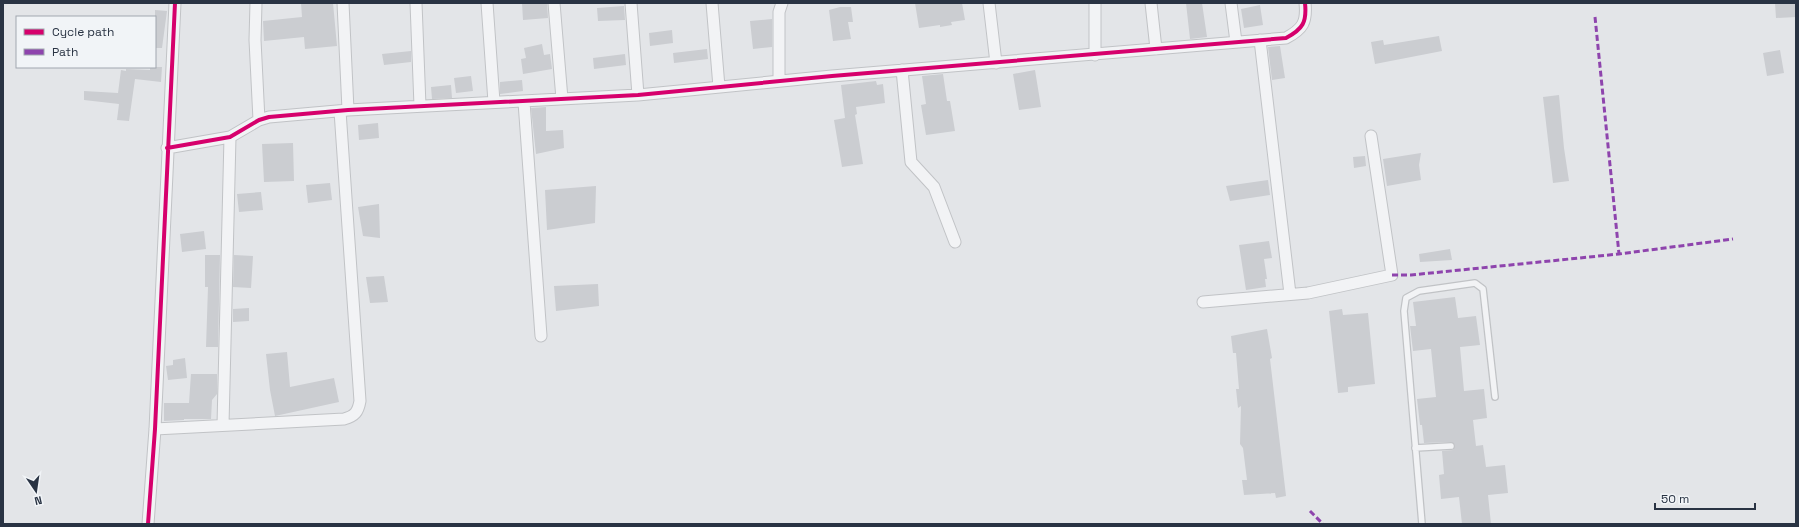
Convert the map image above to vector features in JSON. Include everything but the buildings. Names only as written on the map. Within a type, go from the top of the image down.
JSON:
[{"type":"street","points":[[148,524],[155,429],[175,3]]},
{"type":"street","points":[[256,3],[255,40],[259,120]]},
{"type":"street","points":[[155,429],[344,419],[352,416],[358,411],[360,401],[344,110],[343,3]]},
{"type":"street","points":[[416,3],[420,106]]},
{"type":"street","points":[[487,3],[494,102]]},
{"type":"street","points":[[554,3],[562,100]]},
{"type":"street","points":[[630,3],[638,95]]},
{"type":"street","points":[[712,3],[719,87]]},
{"type":"street","points":[[779,81],[779,12],[782,3]]},
{"type":"street","points":[[989,3],[996,63]]},
{"type":"street","points":[[1095,3],[1096,54]]},
{"type":"street","points":[[1151,3],[1156,49]]},
{"type":"street","points":[[1231,3],[1236,42]]},
{"type":"street","points":[[167,148],[230,137],[259,120],[269,117],[344,110],[638,95],[902,70],[1286,38],[1302,28],[1305,3]]},
{"type":"street","points":[[1260,40],[1290,294]]},
{"type":"street","points":[[902,70],[911,162],[934,187],[955,242]]},
{"type":"street","points":[[524,102],[541,336]]},
{"type":"street","points":[[1203,302],[1308,293],[1392,275],[1371,136]]},
{"type":"street","points":[[222,425],[230,137]]},
{"type":"lane","points":[[1422,524],[1404,311],[1406,298],[1419,290],[1475,282],[1483,289],[1495,397]]},
{"type":"lane","points":[[1415,448],[1451,446]]},
{"type":"marked path","points":[[1595,17],[1619,254]]},
{"type":"marked path","points":[[1392,275],[1411,275],[1619,254],[1733,239]]},
{"type":"marked path","points":[[1310,511],[1323,524]]},
{"type":"cycle path","points":[[148,524],[155,429],[175,3]]},
{"type":"cycle path","points":[[167,148],[230,137],[259,120],[269,117],[348,110],[638,95],[832,76],[1286,38],[1303,24],[1305,3]]}]
